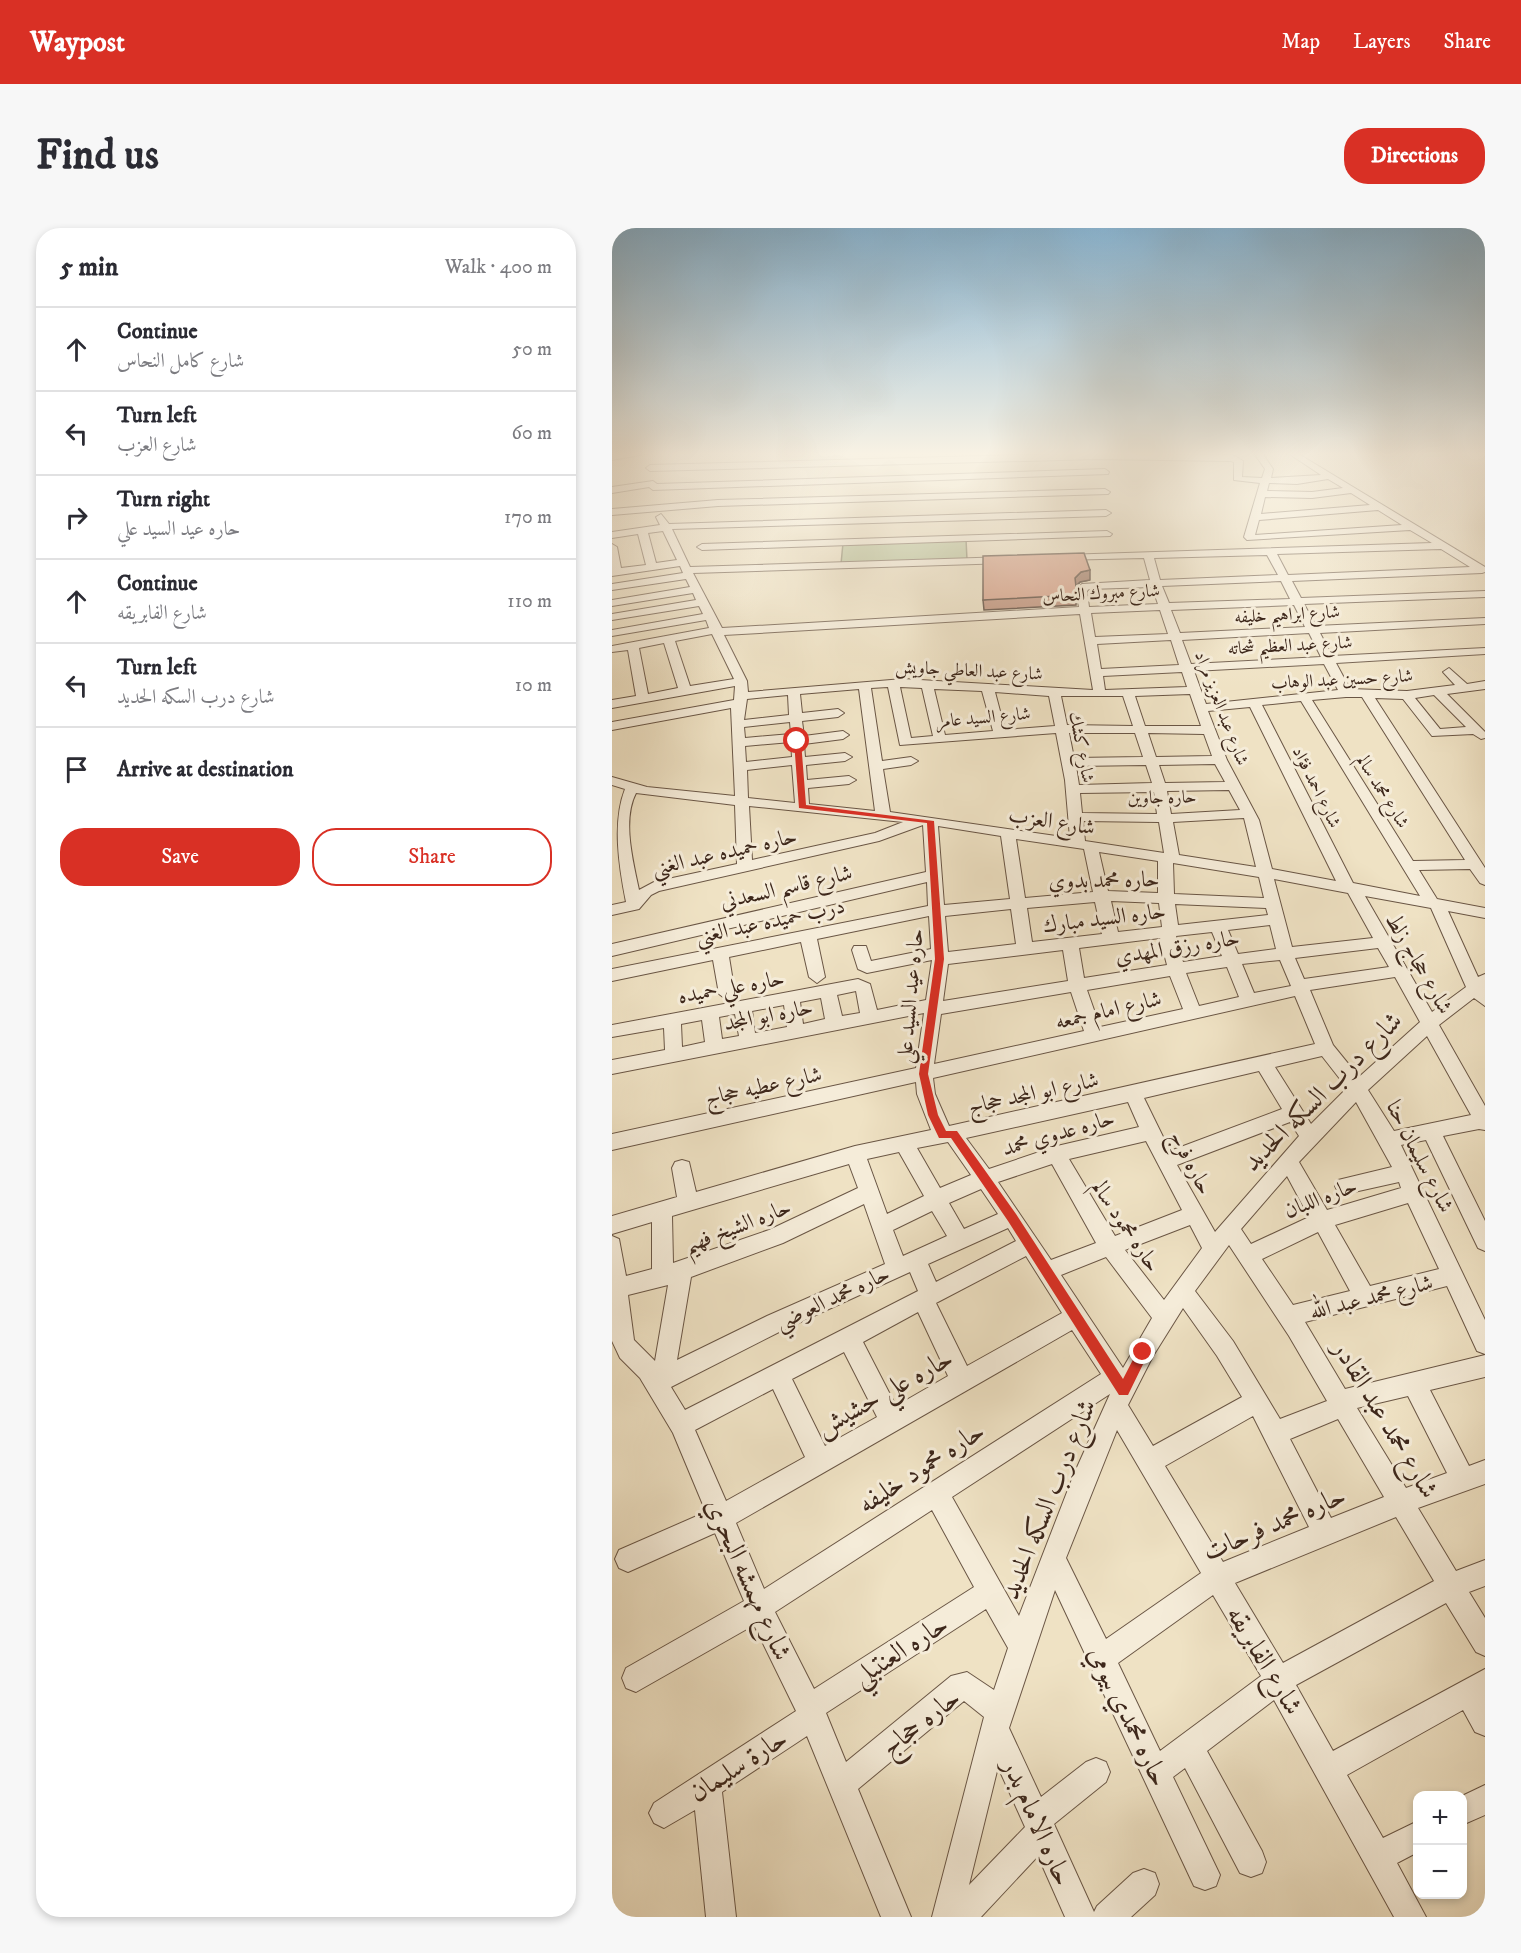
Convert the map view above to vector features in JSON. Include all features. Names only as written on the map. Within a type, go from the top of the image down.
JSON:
[{"type":"street","points":[[612,535],[631,532]]},
{"type":"street","points":[[642,532],[652,567]]},
{"type":"street","points":[[670,532],[741,681],[741,699],[737,710],[745,866]]},
{"type":"street","points":[[612,587],[686,569],[712,532]]},
{"type":"street","points":[[839,578],[842,532]]},
{"type":"street","points":[[969,532],[971,561]]},
{"type":"street","points":[[1250,532],[1249,537],[1255,539],[1348,532]]},
{"type":"street","points":[[1359,532],[1372,549]]},
{"type":"street","points":[[1420,532],[1483,571]]},
{"type":"street","points":[[702,547],[1107,534],[1107,539],[1098,543],[1100,556],[1081,590],[1100,694]]},
{"type":"street","points":[[1322,534],[1334,551]]},
{"type":"street","points":[[1255,539],[1285,578],[1346,693]]},
{"type":"street","points":[[1100,556],[1266,553],[1443,546]]},
{"type":"street","points":[[612,547],[615,573],[652,567],[686,569],[1019,559]]},
{"type":"street","name":"شارع عبد العزيز مراد","points":[[1148,555],[1155,581],[1220,760],[1250,814],[1285,953],[1301,987]]},
{"type":"street","points":[[1051,558],[1091,570],[1155,581],[1483,571]]},
{"type":"street","points":[[1434,572],[1455,595]]},
{"type":"street","points":[[612,603],[696,589]]},
{"type":"street","name":"شارع مبروك النحاس","points":[[612,649],[718,631],[1164,606],[1485,594]]},
{"type":"street","points":[[612,617],[703,602]]},
{"type":"street","points":[[612,633],[710,616]]},
{"type":"street","name":"شارع ابراهيم خليفه","points":[[1091,641],[1485,621]]},
{"type":"street","points":[[669,639],[685,690]]},
{"type":"street","points":[[633,646],[644,698]]},
{"type":"street","name":"شارع عبد العظيم شحاته","points":[[1096,673],[1485,651]]},
{"type":"street","points":[[1449,672],[1465,688]]},
{"type":"street","points":[[612,704],[741,681]]},
{"type":"street","points":[[864,684],[884,718]]},
{"type":"street","name":"شارع عبد العاطي جاويش","points":[[612,726],[794,690],[864,684],[927,684],[1100,694],[1194,690]]},
{"type":"street","points":[[884,816],[876,766],[884,718],[893,684]]},
{"type":"street","points":[[927,684],[940,739]]},
{"type":"street","name":"شارع حسين عبد الوهاب","points":[[1201,708],[1346,693],[1407,695],[1485,685]]},
{"type":"street","points":[[987,687],[1000,734]]},
{"type":"street","points":[[794,690],[802,807]]},
{"type":"street","name":"شارع كشك","points":[[1054,692],[1073,789],[1075,817],[1101,897],[1111,938]]},
{"type":"street","points":[[1437,692],[1481,735]]},
{"type":"street","points":[[1128,693],[1160,788],[1167,818],[1169,859],[1166,899],[1169,932],[1176,969],[1193,1013]]},
{"type":"street","points":[[1366,695],[1485,880]]},
{"type":"street","points":[[1407,695],[1437,733],[1481,735]]},
{"type":"street","name":"شارع محمد سالم","points":[[1304,697],[1434,904],[1482,990]]},
{"type":"street","name":"شارع احمد فؤاد","points":[[1254,702],[1350,888]]},
{"type":"street","points":[[738,724],[838,713]]},
{"type":"street","name":"شارع السيد عامر","points":[[884,718],[903,740],[909,742],[1060,729],[1209,730]]},
{"type":"street","points":[[739,743],[843,735]]},
{"type":"street","points":[[740,767],[845,757]]},
{"type":"street","points":[[876,766],[911,760]]},
{"type":"street","points":[[1068,762],[1220,760]]},
{"type":"street","points":[[801,786],[849,780]]},
{"type":"street","name":"شارع العزب","points":[[612,781],[632,788],[926,821],[1265,873],[1485,913]]},
{"type":"street","points":[[1073,789],[1234,786]]},
{"type":"street","points":[[632,788],[624,803],[626,852],[634,905]]},
{"type":"street","name":"حاره جاوين","points":[[1075,817],[1167,818],[1250,814]]},
{"type":"street","name":"حاره حميده عبد الغني","points":[[612,910],[634,905],[646,891],[654,887],[879,837],[926,821]]},
{"type":"street","name":"حاره عيد السيد علي","points":[[926,821],[935,875],[939,956],[924,1074],[930,1105],[948,1135]]},
{"type":"street","points":[[1008,834],[1025,949]]},
{"type":"street","points":[[1409,866],[1475,864]]},
{"type":"street","name":"شارع قاسم السعدني","points":[[612,950],[935,875]]},
{"type":"street","name":"شارع حجاج زلط","points":[[1350,888],[1484,1121]]},
{"type":"street","name":"حاره محمد بدوي","points":[[938,910],[1101,897],[1166,899],[1273,911]]},
{"type":"street","name":"درب حميده عبد الغني","points":[[612,975],[938,910]]},
{"type":"street","name":"حاره السيد مبارك","points":[[860,950],[864,965],[867,967],[939,956],[1025,949],[1218,926],[1273,911]]},
{"type":"street","points":[[1218,926],[1249,1000]]},
{"type":"street","points":[[808,935],[817,977]]},
{"type":"street","name":"حاره رزق المهدي","points":[[933,1007],[1232,960],[1381,942]]},
{"type":"street","points":[[1070,943],[1077,984],[1094,1036]]},
{"type":"street","points":[[720,953],[728,994]]},
{"type":"street","name":"شارع امام جمعه","points":[[924,1074],[1301,987],[1399,971]]},
{"type":"street","name":"حاره علي حميده","points":[[612,1031],[858,985],[864,988],[870,1018]]},
{"type":"street","name":"شارع سليمان حنا","points":[[1301,987],[1326,1048],[1358,1089],[1389,1140],[1485,1344]]},
{"type":"street","name":"شارع درب السكه الحديد","points":[[947,1917],[961,1849],[1020,1644],[1118,1391],[1182,1291],[1213,1249],[1288,1160],[1358,1089],[1429,1023],[1482,990]]},
{"type":"street","points":[[828,991],[835,1024]]},
{"type":"street","points":[[791,998],[796,1032]]},
{"type":"street","points":[[743,1007],[748,1041]]},
{"type":"street","name":"حاره ابو المجد","points":[[612,1067],[933,1007]]},
{"type":"street","points":[[710,1013],[714,1048]]},
{"type":"street","points":[[672,1020],[674,1055]]},
{"type":"street","name":"شارع ابو المجد حجاج","points":[[612,1225],[855,1154],[1133,1094],[1326,1048]]},
{"type":"street","points":[[1263,1063],[1310,1138]]},
{"type":"street","name":"شارع عطيه حجاج","points":[[612,1142],[924,1074]]},
{"type":"street","name":"حاره فرج","points":[[1133,1094],[1150,1132],[1213,1249]]},
{"type":"street","points":[[1165,1161],[1293,1113]]},
{"type":"street","points":[[1389,1140],[1484,1121]]},
{"type":"street","points":[[1431,1131],[1485,1242]]},
{"type":"street","name":"حاره عدوي محمد","points":[[881,1226],[983,1179],[1057,1154],[1150,1132]]},
{"type":"street","name":"شارع الفابريقه","points":[[948,1135],[1012,1218],[1076,1316],[1118,1391],[1148,1462],[1278,1680],[1410,1917]]},
{"type":"street","points":[[904,1144],[960,1240]]},
{"type":"street","points":[[855,1154],[881,1226],[927,1297],[962,1381]]},
{"type":"street","name":"حاره محمود سالم","points":[[1057,1154],[1089,1216],[1109,1248],[1164,1317]]},
{"type":"street","points":[[1288,1160],[1365,1298]]},
{"type":"street","points":[[682,1168],[688,1203]]},
{"type":"street","points":[[1345,1186],[1404,1173]]},
{"type":"street","name":"حاره الشيخ فهيم","points":[[617,1288],[672,1274],[783,1236],[868,1192]]},
{"type":"street","name":"حاره اللبان","points":[[1247,1257],[1321,1219],[1382,1200],[1414,1193]]},
{"type":"street","points":[[659,1381],[672,1274],[662,1210]]},
{"type":"street","points":[[1047,1271],[1193,1215]]},
{"type":"street","name":"حاره محمد العوضي","points":[[659,1381],[775,1323],[1012,1218]]},
{"type":"street","name":"شارع محمد عبد القادر","points":[[1230,1230],[1288,1316],[1485,1643]]},
{"type":"street","points":[[681,1425],[1029,1244]]},
{"type":"street","name":"شارع مهمشه البحري","points":[[612,1245],[623,1341],[628,1351],[659,1381],[681,1425],[759,1607],[811,1712],[896,1917]]},
{"type":"street","name":"شارع محمد عبد الله","points":[[1288,1316],[1454,1275]]},
{"type":"street","points":[[1182,1291],[1229,1352],[1258,1401],[1325,1533]]},
{"type":"street","name":"حاره علي حشيش","points":[[628,1559],[721,1518],[1076,1316]]},
{"type":"street","points":[[849,1338],[891,1421]]},
{"type":"street","points":[[1275,1433],[1342,1404],[1414,1383],[1485,1366]]},
{"type":"street","points":[[778,1375],[820,1461]]},
{"type":"street","points":[[1414,1383],[1474,1476]]},
{"type":"street","name":"حاره محمود خليفه","points":[[636,1678],[759,1607],[936,1493],[1118,1391]]},
{"type":"street","points":[[1148,1462],[1258,1401]]},
{"type":"street","name":"حاره محمد فرحات","points":[[1102,1658],[1216,1578],[1401,1502],[1474,1476]]},
{"type":"street","points":[[936,1493],[1020,1644]]},
{"type":"street","name":"حاره محمدي بيومي","points":[[1053,1558],[1205,1875]]},
{"type":"street","points":[[1156,1772],[1278,1680],[1451,1586],[1485,1573]]},
{"type":"street","name":"حاره العنتبلي","points":[[811,1712],[991,1591]]},
{"type":"street","name":"حاره حجاج","points":[[842,1784],[962,1686],[967,1686],[997,1718]]},
{"type":"street","points":[[1329,1769],[1477,1688],[1485,1722]]},
{"type":"street","name":"حارة سليمان","points":[[664,1813],[811,1712]]},
{"type":"street","name":"حاره الامام بدر","points":[[997,1718],[1039,1825],[1081,1917]]},
{"type":"street","points":[[1190,1748],[1251,1862]]},
{"type":"street","points":[[960,1917],[1039,1825],[1096,1772]]},
{"type":"street","points":[[707,1785],[721,1917]]},
{"type":"street","points":[[1467,1808],[1485,1799]]},
{"type":"street","points":[[1378,1857],[1413,1839]]},
{"type":"street","points":[[1108,1917],[1144,1884]]},
{"type":"green space","points":[[966,539],[967,560],[841,564],[843,543]]},
{"type":"building","points":[[1084,553],[1090,570],[1081,572],[1075,578],[1077,595],[983,600],[983,556]]},
{"type":"route","points":[[797,741],[802,807],[930,821],[938,911],[939,959],[924,1074],[926,1094],[933,1115],[943,1135],[953,1134],[1012,1218],[1124,1390],[1143,1352]]}]
